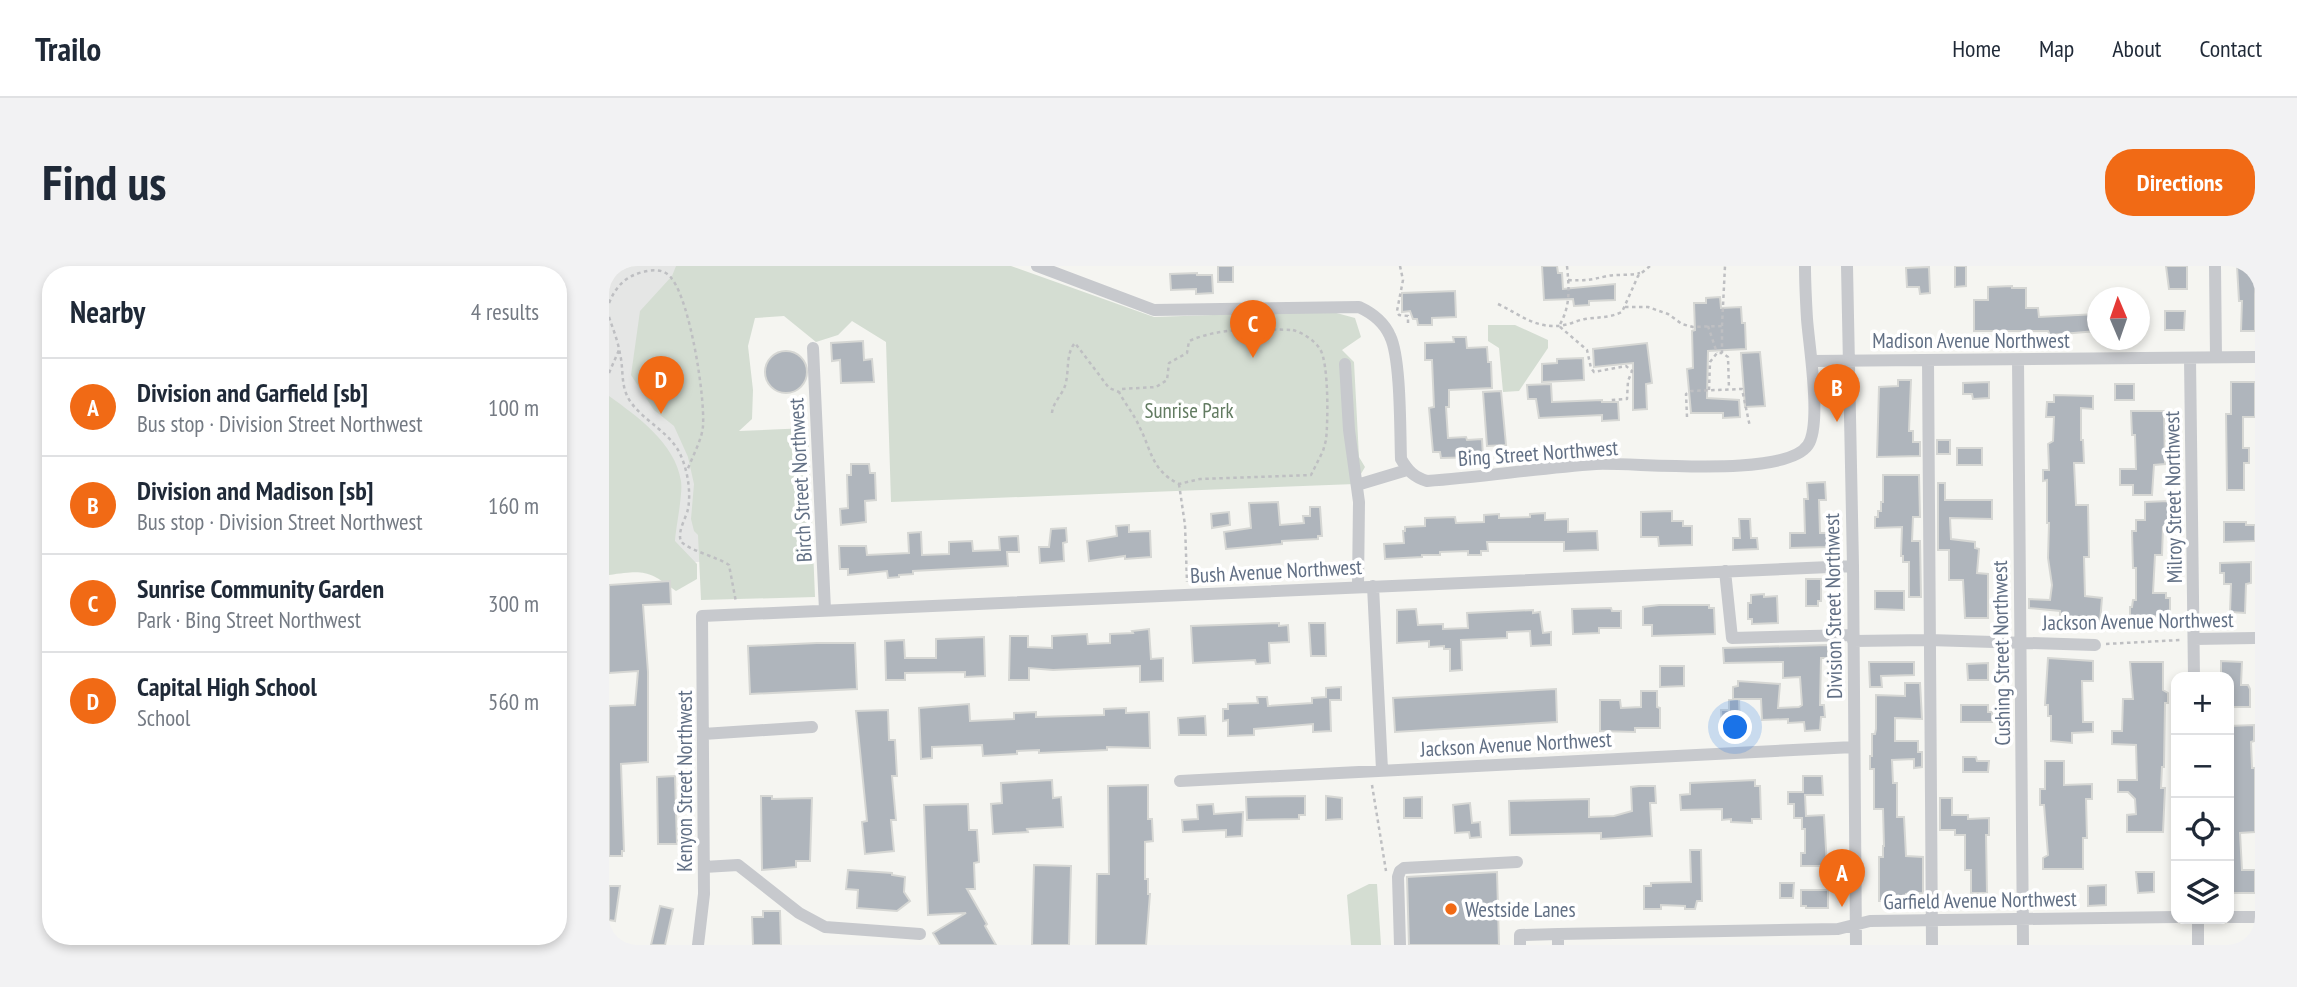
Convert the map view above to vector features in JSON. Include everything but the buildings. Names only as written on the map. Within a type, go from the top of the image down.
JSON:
[{"type":"street","points":[[1037,266],[1154,310],[1359,307],[1379,319],[1392,338],[1395,350],[1401,459],[1407,470],[1357,485]]},
{"type":"street","points":[[1805,266],[1812,361]]},
{"type":"street","name":"Division Street Northwest","points":[[1847,266],[1856,945]]},
{"type":"street","points":[[2215,266],[2216,357]]},
{"type":"street","name":"Birch Street Northwest","points":[[813,348],[825,610]]},
{"type":"street","name":"Milroy Street Northwest","points":[[2190,358],[2194,672]]},
{"type":"street","name":"Madison Avenue Northwest","points":[[1812,361],[2255,358]]},
{"type":"street","points":[[1928,360],[1932,945]]},
{"type":"street","name":"Cushing Street Northwest","points":[[2018,360],[2024,945]]},
{"type":"street","name":"Bing Street Northwest","points":[[1407,470],[1427,481],[1597,464],[1709,467],[1794,458],[1808,445],[1812,435],[1812,361]]},
{"type":"street","points":[[1345,364],[1349,430],[1359,502],[1358,586]]},
{"type":"street","name":"Bush Avenue Northwest","points":[[702,616],[1853,566]]},
{"type":"street","name":"Jackson Avenue Northwest","points":[[1725,571],[1732,638],[1853,638],[2095,645]]},
{"type":"street","points":[[1373,586],[1376,771]]},
{"type":"street","name":"Kenyon Street Northwest","points":[[698,945],[702,921],[704,867],[702,616]]},
{"type":"street","name":"Jackson Avenue Northwest","points":[[2194,639],[2255,638]]},
{"type":"street","points":[[703,734],[811,727]]},
{"type":"street","name":"Jackson Avenue Northwest","points":[[1180,780],[1854,747]]},
{"type":"street","points":[[1400,945],[1398,877],[1404,868],[1517,862]]},
{"type":"street","points":[[704,867],[739,865],[800,913],[825,928],[919,933]]},
{"type":"street","name":"Garfield Avenue Northwest","points":[[1520,945],[1520,935],[1558,940],[1659,932],[1838,929],[1870,921],[2171,917]]},
{"type":"street","points":[[2234,917],[2255,917]]},
{"type":"street","points":[[2198,924],[2198,945]]},
{"type":"path","points":[[1401,266],[1403,279],[1397,311],[1399,315],[1408,316],[1408,325]]},
{"type":"path","points":[[1559,326],[1567,313],[1567,266]]},
{"type":"path","points":[[1498,304],[1541,326],[1559,326],[1584,319],[1610,317],[1622,312],[1638,276],[1650,266]]},
{"type":"path","points":[[1725,266],[1722,326],[1729,389]]},
{"type":"path","points":[[609,303],[625,278],[658,268],[673,279],[684,308],[700,374],[703,428],[687,474]]},
{"type":"path","points":[[1568,281],[1595,281],[1608,276],[1630,276],[1643,272]]},
{"type":"path","points":[[1625,307],[1648,307],[1668,314],[1682,324],[1722,326]]},
{"type":"path","points":[[609,317],[619,350],[625,392],[632,403],[673,441],[687,474],[688,508],[681,541],[686,546],[714,556],[729,565],[736,602]]},
{"type":"path","points":[[1559,326],[1587,350],[1594,372],[1626,366],[1632,372],[1628,381],[1627,399],[1609,400]]},
{"type":"path","points":[[1708,326],[1717,353]]},
{"type":"path","points":[[1119,392],[1121,389],[1160,386],[1167,380],[1169,363],[1187,353],[1189,341],[1214,332],[1293,330],[1306,336],[1320,349],[1325,368],[1327,428],[1323,451],[1311,475],[1200,479],[1179,484]]},
{"type":"path","points":[[1052,414],[1053,406],[1065,388],[1070,348],[1075,343],[1109,388],[1119,392],[1139,425],[1152,460],[1160,471],[1179,484],[1185,525],[1187,585]]},
{"type":"path","points":[[609,373],[619,350]]},
{"type":"path","points":[[1717,353],[1723,353]]},
{"type":"path","points":[[1709,390],[1710,362],[1717,353]]},
{"type":"path","points":[[1057,383],[1065,388]]},
{"type":"path","points":[[1687,417],[1686,394],[1691,391],[1742,388],[1750,427]]},
{"type":"path","name":"Jackson Avenue Northwest","points":[[2095,645],[2194,639]]},
{"type":"path","points":[[1376,771],[1382,855],[1388,879],[1398,892]]},
{"type":"shaded area","points":[[609,266],[706,266],[719,561],[609,566]]},
{"type":"green space","name":"Sunrise Park","points":[[676,266],[1011,266],[1154,317],[1329,311],[1355,318],[1361,337],[1342,350],[1354,362],[1359,457],[1365,467],[1355,484],[891,502],[886,342],[852,321],[838,335],[816,342],[784,316],[755,318],[748,346],[753,390],[752,419],[739,431],[808,428],[815,597],[701,600],[698,535],[691,519],[694,484],[688,457],[674,426],[654,410],[631,375],[640,311],[672,276]]},
{"type":"green space","points":[[1488,325],[1515,325],[1548,340],[1548,348],[1519,391],[1503,392],[1499,348],[1488,341]]},
{"type":"green space","points":[[609,396],[654,432],[677,467],[681,487],[675,541],[697,564],[697,579],[676,591],[645,573],[609,575]]},
{"type":"green space","points":[[1369,884],[1377,884],[1381,945],[1351,945],[1347,895]]},
{"type":"place","name":"Sunrise Community Garden","points":[[1253,358]]},
{"type":"place","name":"Capital High School","points":[[661,414]]},
{"type":"place","name":"Division and Madison [sb]","points":[[1837,422]]},
{"type":"place","name":"Division and Garfield [sb]","points":[[1842,907]]},
{"type":"place","name":"Westside Lanes","points":[[1451,909]]}]
